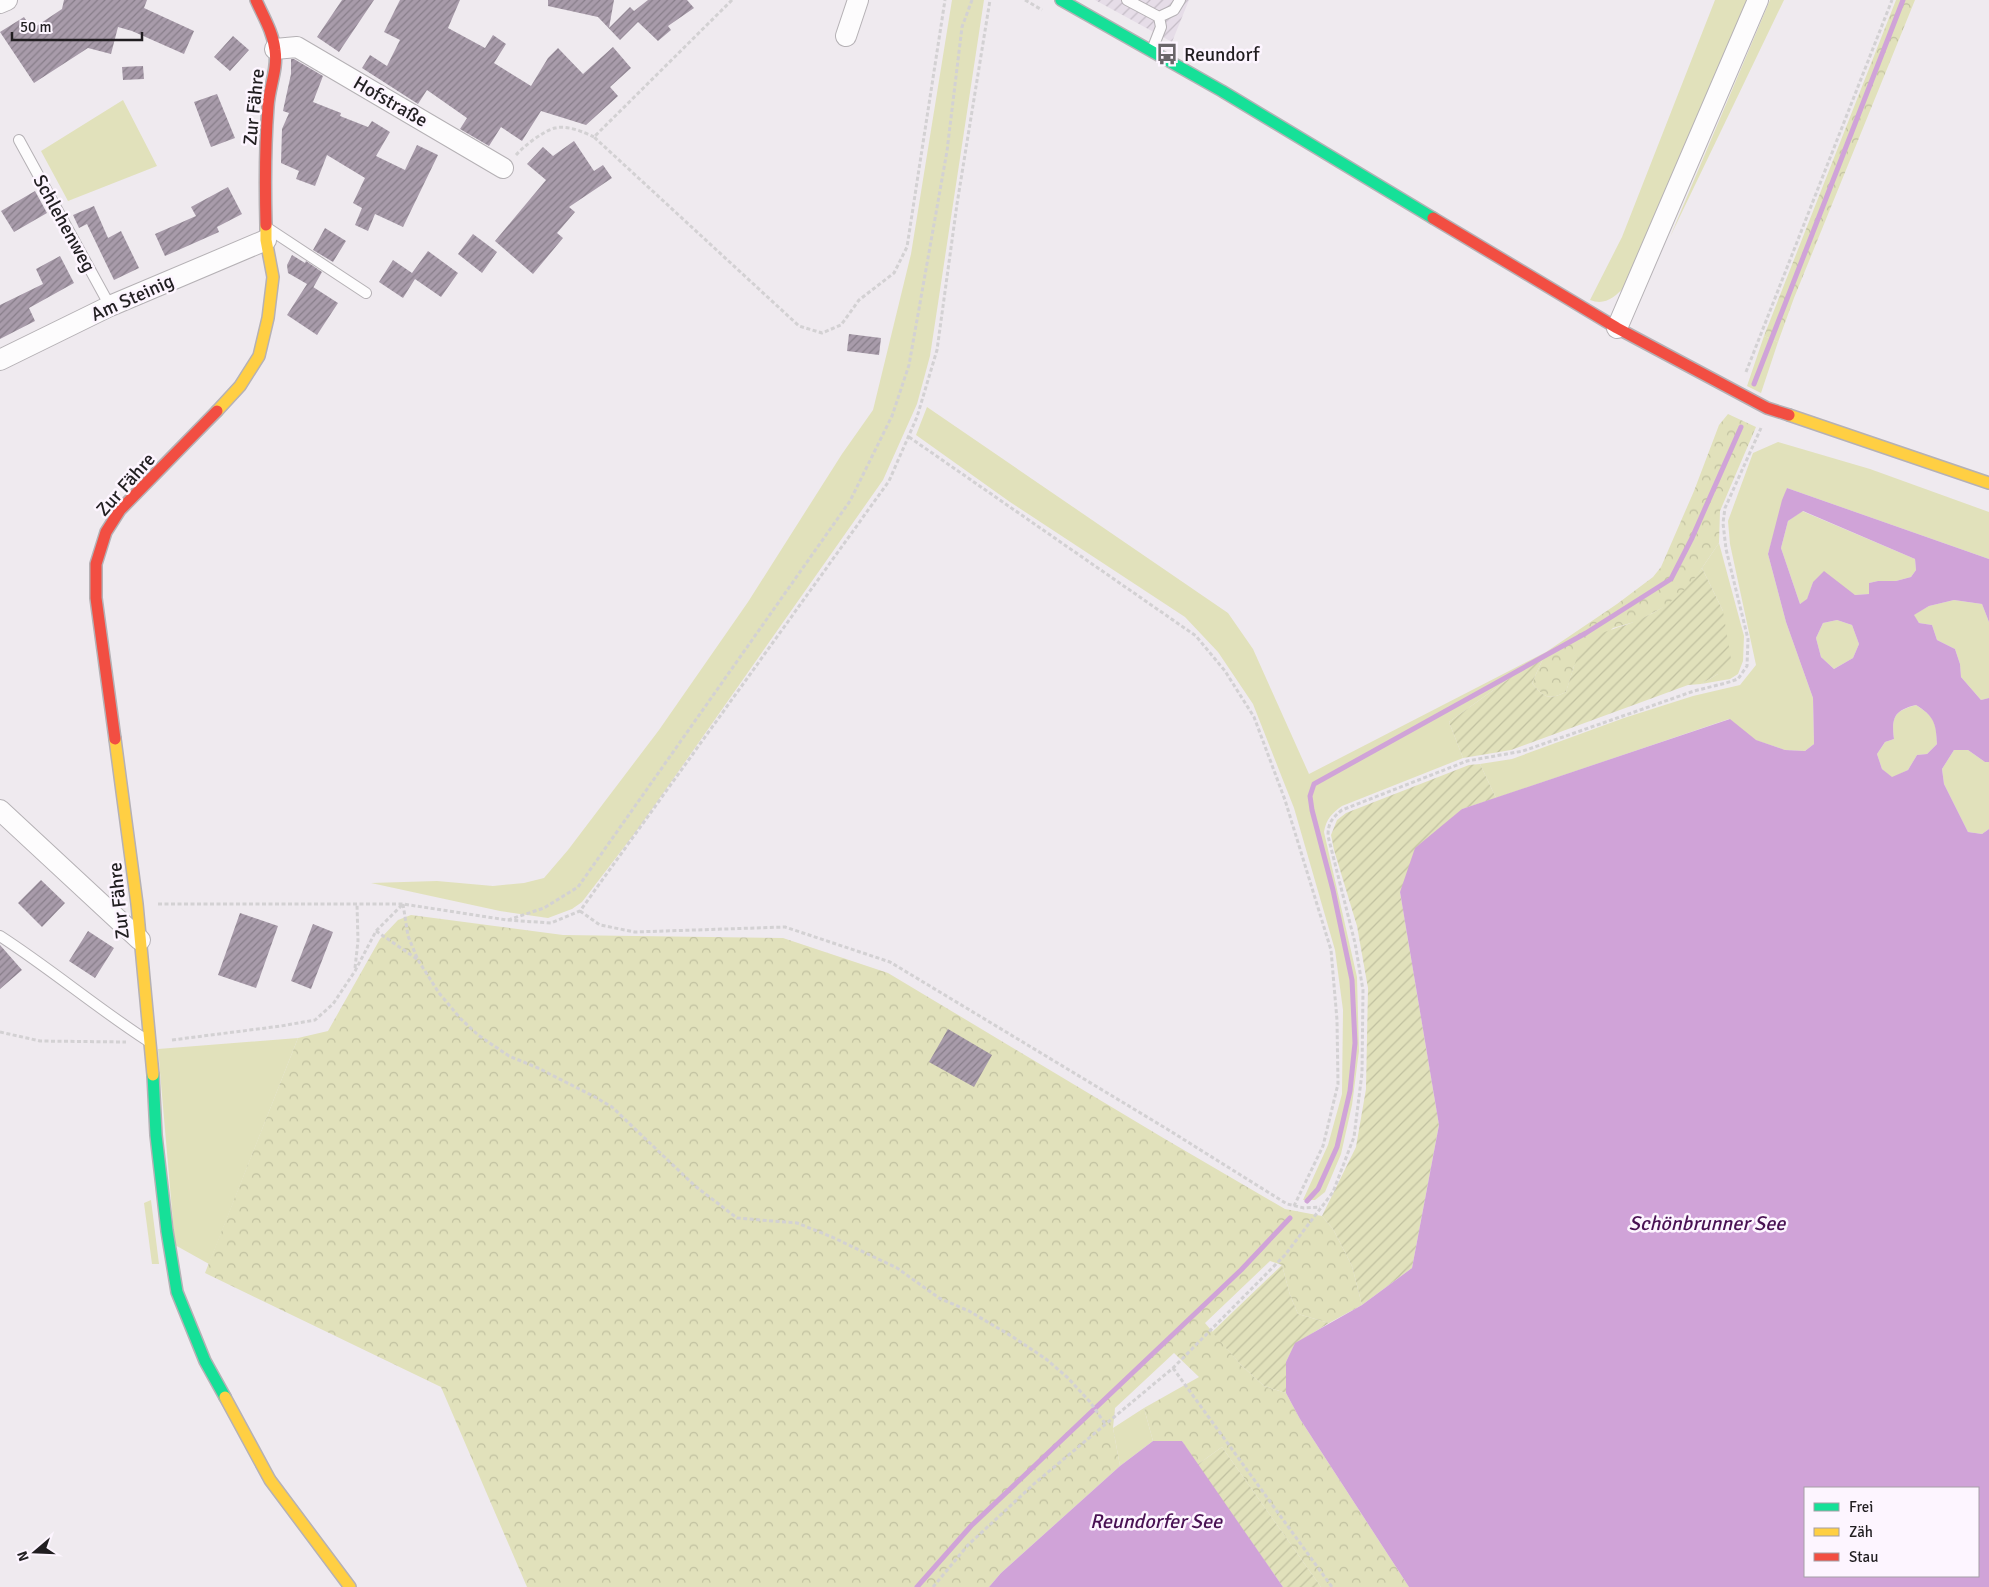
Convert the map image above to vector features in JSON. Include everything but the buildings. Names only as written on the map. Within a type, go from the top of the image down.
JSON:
[{"type":"street","points":[[0,3],[7,0]]},
{"type":"street","name":"Zur Fähre","points":[[256,0],[269,28],[275,49],[276,70],[268,104],[265,163],[266,233],[273,277],[268,318],[259,356],[240,386],[205,425],[120,510],[106,532],[96,564],[96,598],[138,904],[151,1043],[156,1135],[162,1194],[177,1292],[205,1361],[270,1480],[350,1587]]},
{"type":"street","points":[[846,36],[858,0]]},
{"type":"street","points":[[1061,0],[1222,91],[1617,328],[1737,393],[1767,408],[1989,483]]},
{"type":"street","points":[[1617,328],[1758,0]]},
{"type":"street","name":"Hofstraße","points":[[275,49],[297,46],[503,168]]},
{"type":"street","name":"Am Steinig","points":[[0,360],[266,233]]},
{"type":"street","points":[[0,810],[140,940]]},
{"type":"lane","points":[[1127,0],[1159,17]]},
{"type":"lane","points":[[1159,17],[1174,10],[1180,0]]},
{"type":"lane","points":[[1152,51],[1161,27],[1159,17]]},
{"type":"lane","name":"Schlehenweg","points":[[19,140],[110,306]]},
{"type":"lane","points":[[266,233],[366,293]]},
{"type":"lane","points":[[0,936],[31,956],[107,1015],[151,1043]]},
{"type":"path","points":[[594,137],[732,0]]},
{"type":"path","points":[[503,168],[538,137],[556,127],[580,130],[594,137],[799,326],[822,333],[842,325],[859,300],[894,273],[907,247],[946,0]]},
{"type":"path","points":[[507,920],[544,908],[578,886],[850,501],[892,416],[909,365],[947,151],[962,27],[972,0]]},
{"type":"path","points":[[138,904],[403,904],[507,920],[551,923],[580,910],[889,482],[918,417],[938,350],[957,204],[990,0]]},
{"type":"path","points":[[1737,393],[1892,0]]},
{"type":"path","points":[[932,1587],[968,1545],[1035,1483],[1173,1368],[1285,1255],[1333,1192],[1354,1137],[1362,1073],[1363,990],[1355,943],[1328,836],[1328,825],[1333,817],[1342,810],[1468,760],[1523,751],[1694,690],[1726,684],[1738,679],[1747,666],[1748,639],[1726,549],[1723,523],[1725,508],[1761,427]]},
{"type":"path","points":[[909,437],[1196,636],[1225,671],[1254,717],[1285,800],[1331,950],[1337,1020],[1338,1084],[1323,1146],[1294,1206]]},
{"type":"path","points":[[355,971],[358,941],[357,904]]},
{"type":"path","points":[[0,1032],[40,1041],[151,1043],[315,1020],[333,1004],[355,971],[376,931],[403,904]]},
{"type":"path","points":[[403,904],[408,936],[418,960],[440,993],[460,1018],[478,1035],[509,1056],[595,1096],[612,1107],[695,1186],[737,1218],[797,1224],[832,1237],[897,1268],[940,1298],[970,1311],[1013,1337],[1046,1359],[1090,1402],[1106,1425]]},
{"type":"path","points":[[580,910],[600,925],[635,932],[785,927],[890,962],[1287,1204],[1304,1208],[1320,1207]]},
{"type":"path","points":[[376,931],[418,960]]},
{"type":"path","points":[[1173,1368],[1332,1587]]},
{"type":"shaded area","points":[[1095,0],[1189,0],[1172,42]]},
{"type":"green space","points":[[952,0],[984,0],[930,356],[917,404],[883,480],[638,829],[582,902],[572,909],[548,918],[500,911],[371,883],[437,881],[493,886],[524,883],[544,878],[568,850],[659,730],[748,602],[842,454],[873,410],[911,254]]},
{"type":"green space","points":[[1715,0],[1748,0],[1625,287],[1609,300],[1595,302],[1590,300],[1622,237]]},
{"type":"green space","points":[[1770,0],[1784,0],[1670,237]]},
{"type":"green space","points":[[1896,0],[1915,0],[1794,298],[1778,342],[1764,336]]},
{"type":"green space","points":[[123,100],[157,166],[68,201],[41,151]]},
{"type":"green space","points":[[1764,336],[1778,342],[1761,393],[1747,386]]},
{"type":"green space","points":[[927,407],[1228,613],[1253,649],[1309,774],[1546,652],[1449,722],[1463,758],[1342,806],[1332,814],[1326,823],[1324,832],[1357,977],[1359,1051],[1352,1105],[1341,1154],[1325,1192],[1315,1200],[1303,1200],[1328,1145],[1342,1094],[1343,1010],[1335,950],[1294,808],[1253,704],[1218,652],[1185,617],[1010,502],[916,435]]},
{"type":"green space","points":[[1728,414],[1756,427],[1720,511],[1719,543],[1690,586],[1673,602],[1638,621],[1613,628],[1574,666],[1566,692],[1550,697],[1540,692],[1532,683],[1546,652],[1617,604],[1653,577],[1661,567],[1694,491],[1719,425]]},
{"type":"green space","points":[[1778,442],[1870,469],[1989,512],[1989,559],[1787,488],[1768,554],[1786,622],[1813,698],[1814,744],[1805,751],[1785,750],[1755,740],[1729,719],[1496,798],[1480,764],[1512,759],[1624,718],[1693,696],[1740,685],[1756,665],[1730,544],[1728,521],[1753,453]]},
{"type":"green space","points":[[1802,511],[1915,559],[1916,570],[1911,577],[1896,581],[1869,583],[1869,594],[1855,595],[1813,582],[1807,600],[1800,604],[1781,548],[1788,521]]},
{"type":"green space","points":[[1719,543],[1744,636],[1743,661],[1738,674],[1730,679],[1701,684],[1718,674],[1723,611],[1702,568]]},
{"type":"green space","points":[[1702,568],[1723,611],[1731,659],[1727,668],[1701,684],[1688,685],[1511,750],[1463,758],[1449,722],[1546,652],[1532,683],[1540,692],[1550,697],[1566,692],[1577,659],[1586,643],[1598,635],[1638,620],[1666,605],[1688,585]]},
{"type":"green space","points":[[1954,600],[1982,604],[1989,622],[1989,698],[1981,700],[1961,677],[1960,664],[1955,649],[1937,640],[1932,625],[1919,623],[1913,615],[1929,606]]},
{"type":"green space","points":[[1837,620],[1852,625],[1859,644],[1853,658],[1834,669],[1821,657],[1816,638],[1823,623]]},
{"type":"green space","points":[[1916,705],[1931,717],[1935,725],[1937,744],[1927,754],[1917,755],[1908,770],[1892,778],[1882,769],[1877,754],[1885,742],[1894,739],[1893,725],[1899,712]]},
{"type":"green space","points":[[1954,750],[1968,750],[1985,762],[1989,762],[1989,829],[1982,834],[1968,832],[1944,784],[1942,769]]},
{"type":"green space","points":[[1480,764],[1496,798],[1462,809],[1400,892],[1439,1125],[1412,1268],[1362,1305],[1352,1266],[1333,1229],[1322,1216],[1356,1147],[1366,1089],[1368,988],[1357,926],[1331,835],[1337,820],[1346,813],[1469,765]]},
{"type":"green space","points":[[411,915],[563,935],[783,938],[888,973],[1285,1209],[1322,1216],[1333,1229],[1352,1266],[1362,1305],[1329,1323],[1298,1314],[1290,1295],[1282,1265],[1270,1261],[1205,1323],[1241,1365],[1264,1386],[1286,1393],[1300,1419],[1409,1587],[1321,1587],[1222,1447],[1197,1465],[1182,1441],[1153,1441],[1144,1408],[1199,1377],[1174,1353],[1115,1408],[1113,1428],[1120,1466],[1001,1573],[989,1587],[527,1587],[441,1387],[205,1273],[298,1038],[328,1031],[380,939],[398,920]]},
{"type":"green space","points":[[298,1038],[209,1264],[175,1245],[158,1049]]},
{"type":"green space","points":[[151,1200],[159,1264],[152,1264],[144,1203]]},
{"type":"green space","points":[[1282,1265],[1290,1295],[1298,1314],[1329,1323],[1295,1344],[1286,1362],[1286,1393],[1264,1386],[1241,1365],[1212,1332]]},
{"type":"green space","points":[[1144,1408],[1153,1441],[1120,1466],[1113,1428]]},
{"type":"green space","points":[[1222,1447],[1321,1587],[1283,1587],[1197,1465]]},
{"type":"water","name":"Schönbrunner See","points":[[1787,488],[1989,559],[1989,622],[1982,604],[1954,600],[1929,606],[1914,615],[1919,623],[1932,625],[1937,640],[1955,649],[1960,664],[1961,677],[1981,700],[1989,698],[1989,762],[1985,762],[1968,750],[1954,750],[1942,769],[1944,784],[1968,832],[1982,834],[1989,829],[1989,1587],[1409,1587],[1300,1419],[1286,1393],[1286,1362],[1295,1343],[1362,1305],[1412,1268],[1439,1125],[1400,892],[1415,848],[1462,809],[1730,719],[1756,740],[1785,750],[1805,751],[1814,744],[1813,698],[1786,622],[1768,554]],"holes":[[[1803,511],[1915,559],[1916,570],[1911,577],[1896,581],[1869,583],[1869,594],[1855,595],[1824,571],[1813,582],[1807,599],[1800,604],[1781,548],[1788,521]],[[1837,620],[1852,625],[1859,644],[1853,658],[1834,669],[1821,657],[1816,638],[1823,623]],[[1916,705],[1927,713],[1933,721],[1937,744],[1927,754],[1917,755],[1908,770],[1892,777],[1882,769],[1877,754],[1885,742],[1894,739],[1893,725],[1899,712]]]},
{"type":"water","name":"Reundorfer See","points":[[1153,1441],[1182,1441],[1283,1587],[989,1587],[1001,1573],[1120,1466]]},
{"type":"waterway","points":[[1754,384],[1903,0]]},
{"type":"waterway","points":[[1307,1201],[1318,1189],[1337,1147],[1350,1091],[1355,1043],[1352,980],[1333,890],[1312,810],[1310,796],[1314,784],[1586,633],[1671,579],[1692,538],[1741,427]]},
{"type":"waterway","points":[[917,1587],[971,1526],[1241,1270],[1290,1218]]},
{"type":"traffic: fast","points":[[1061,0],[1222,91],[1433,218]]},
{"type":"traffic: fast","points":[[153,1075],[156,1135],[167,1231],[177,1292],[205,1361],[225,1397]]},
{"type":"traffic: slow","points":[[217,411],[240,386],[259,356],[268,318],[273,277],[266,240],[266,225]]},
{"type":"traffic: slow","points":[[1789,415],[1989,483]]},
{"type":"traffic: slow","points":[[115,739],[137,904],[153,1075]]},
{"type":"traffic: slow","points":[[225,1397],[270,1480],[350,1587]]},
{"type":"traffic: jam","points":[[256,0],[272,37],[276,57],[267,122],[266,225]]},
{"type":"traffic: jam","points":[[1433,218],[1617,328],[1767,408],[1789,415]]},
{"type":"traffic: jam","points":[[115,739],[96,598],[96,564],[106,532],[120,510],[217,411]]},
{"type":"place","name":"Reundorf","points":[[1167,54]]}]
